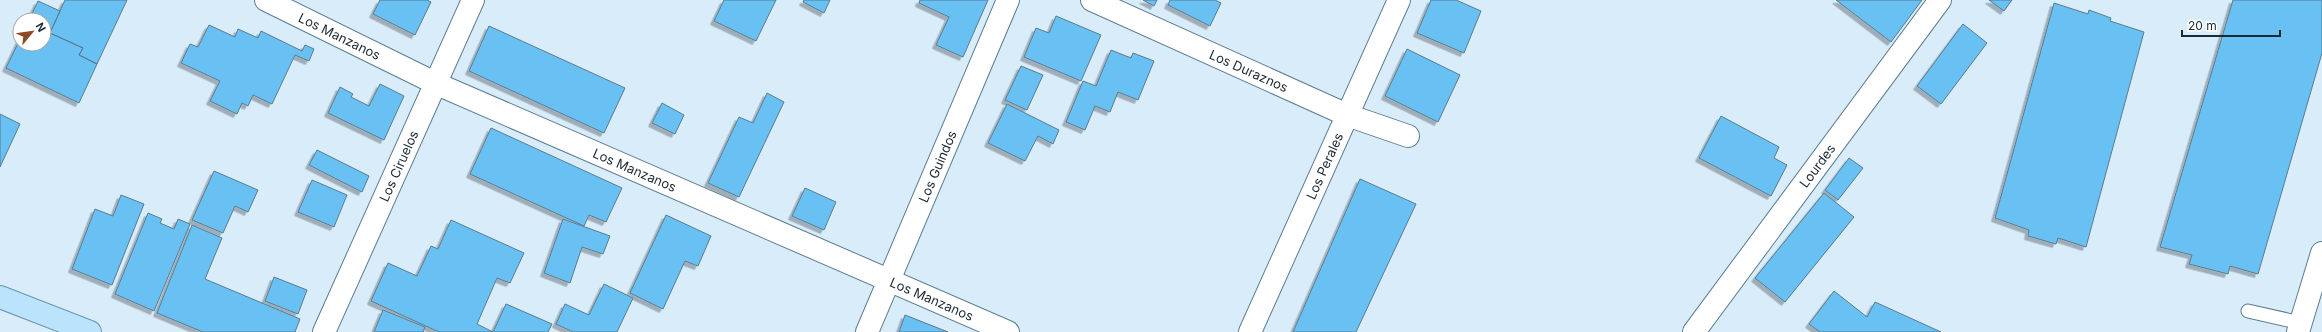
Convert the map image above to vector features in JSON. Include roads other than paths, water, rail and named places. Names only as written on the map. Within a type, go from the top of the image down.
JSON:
[{"type":"main road","points":[[0,297],[90,332]]},
{"type":"street","name":"Los Manzanos","points":[[266,0],[436,84],[1008,332]]},
{"type":"street","name":"Los Ciruelos","points":[[324,332],[474,0]]},
{"type":"street","name":"Los Guindos","points":[[867,332],[1008,0]]},
{"type":"street","name":"Los Duraznos","points":[[1092,0],[1347,115],[1408,136]]},
{"type":"street","name":"Los Perales","points":[[1250,332],[1399,0]]},
{"type":"street","name":"Lourdes","points":[[1694,332],[1940,0]]},
{"type":"street","points":[[2300,327],[2322,253]]},
{"type":"lane","points":[[2248,312],[2300,327]]}]
